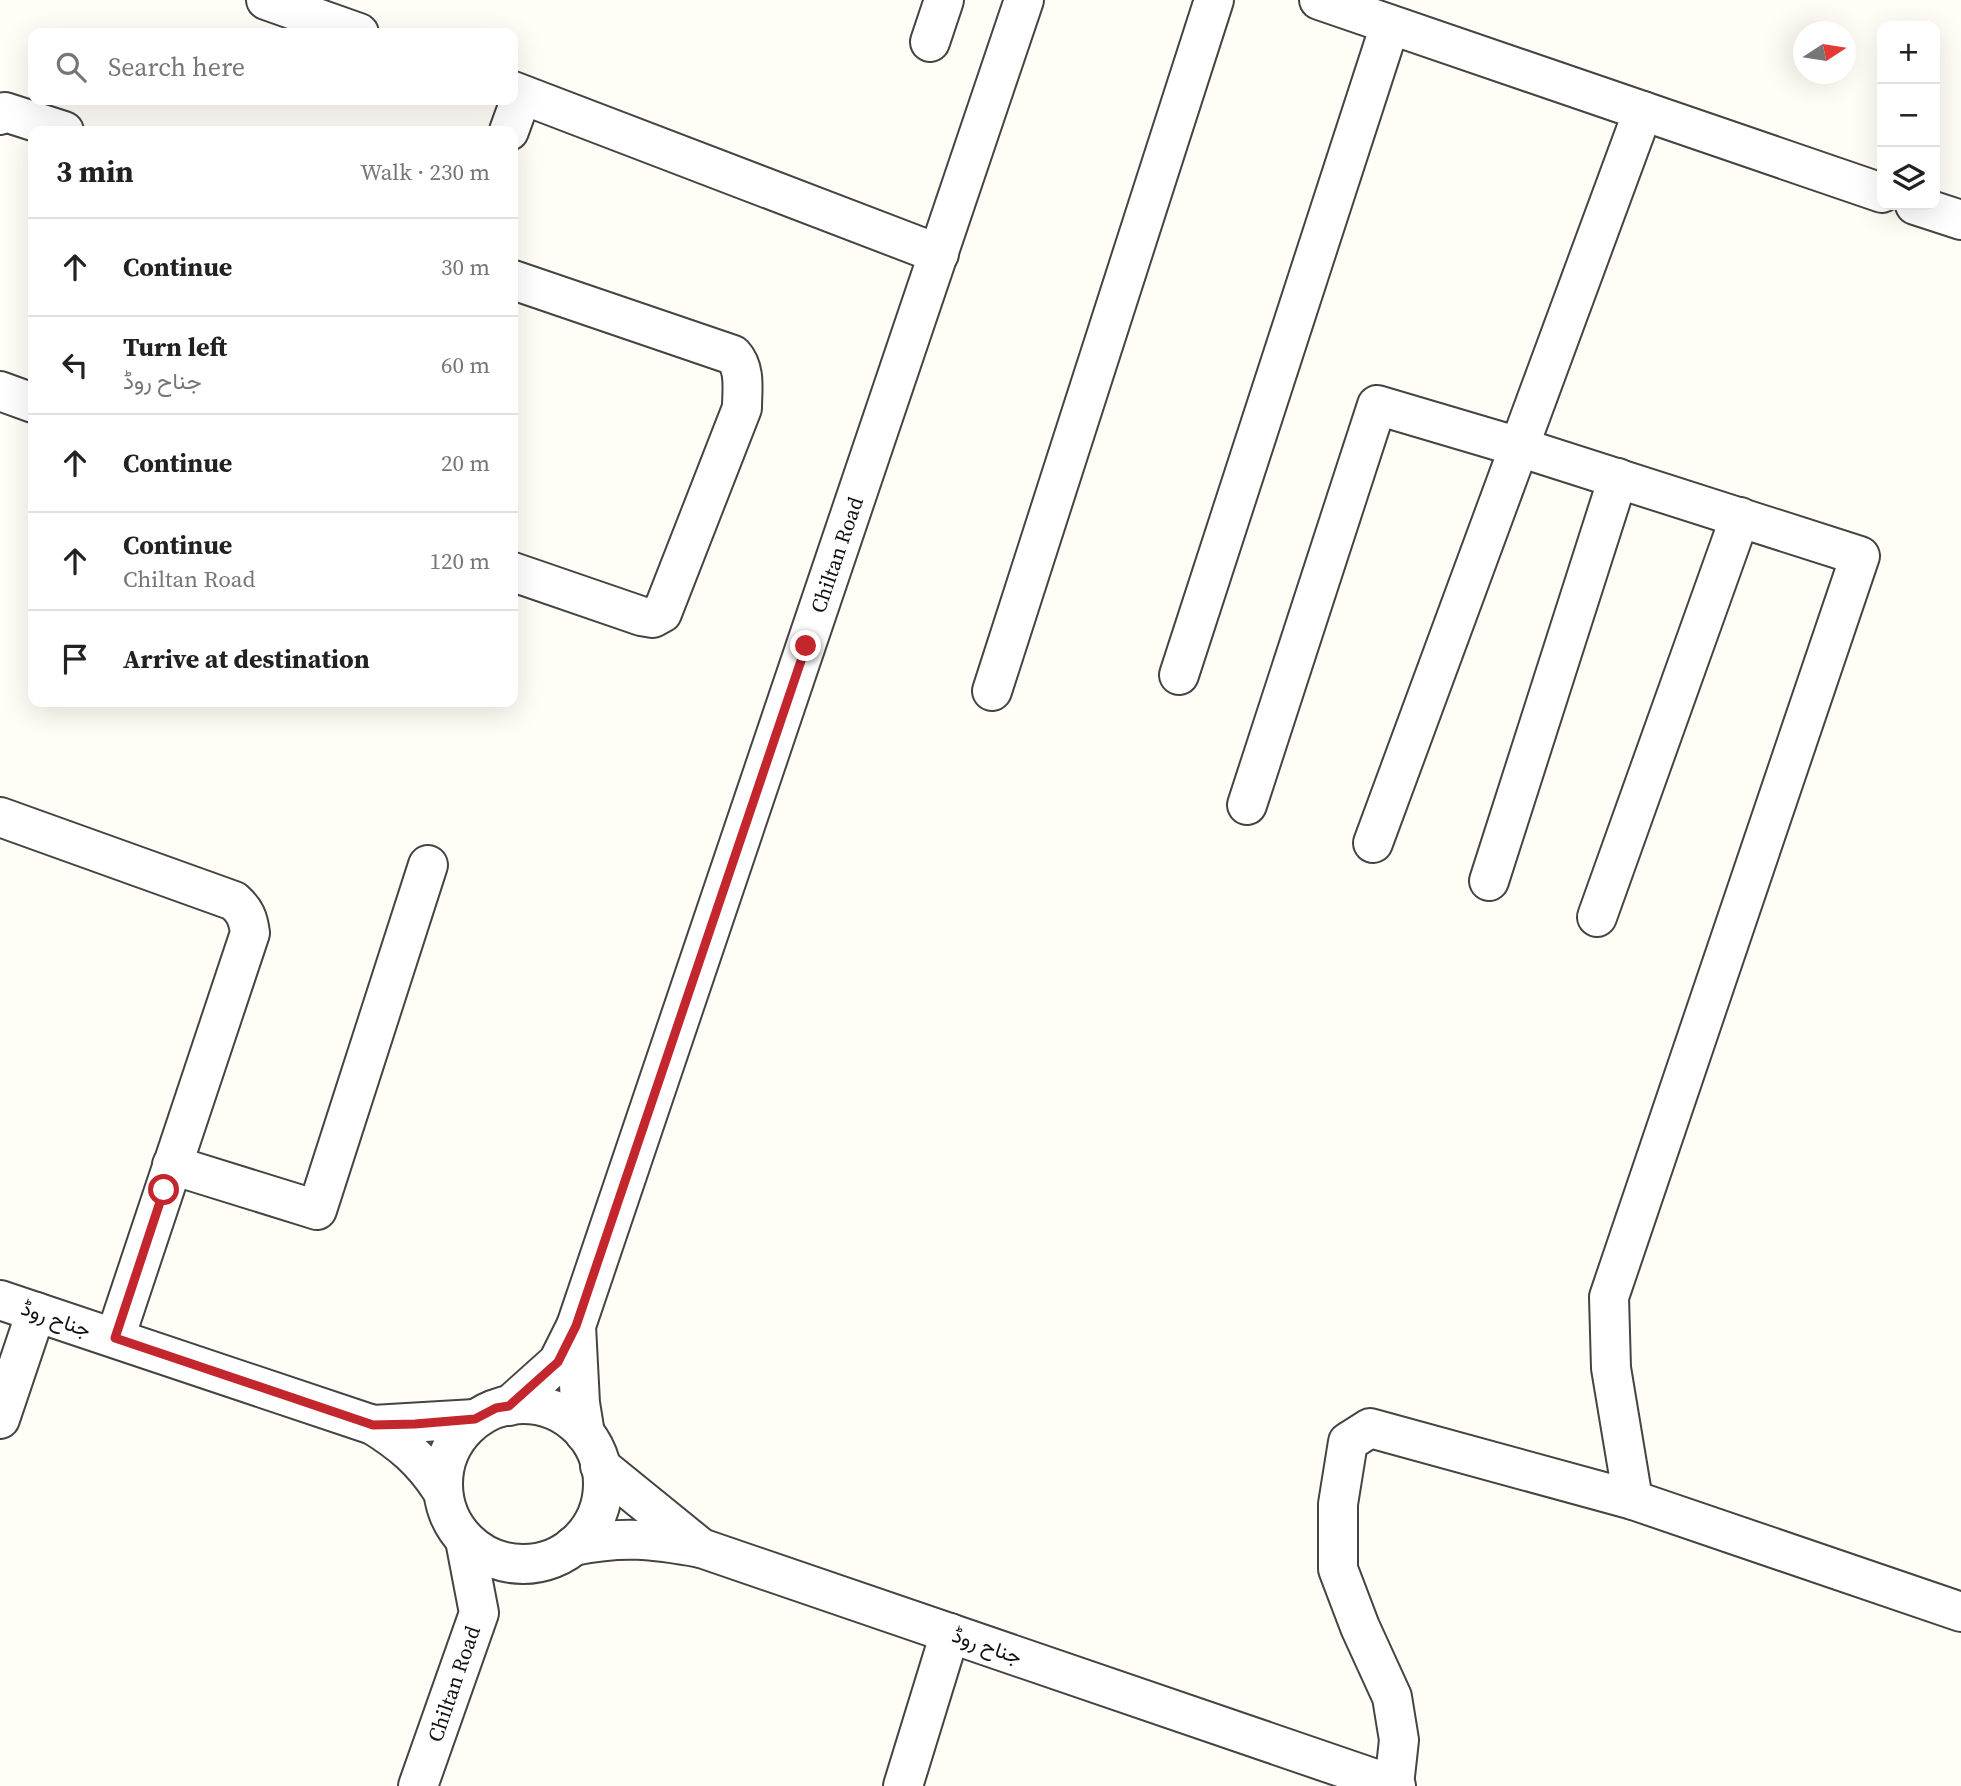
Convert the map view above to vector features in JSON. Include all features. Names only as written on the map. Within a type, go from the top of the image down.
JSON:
[{"type":"street","points":[[266,0],[345,28]]},
{"type":"street","points":[[930,42],[944,0]]},
{"type":"street","name":"Chiltan Road","points":[[593,1450],[576,1326],[1024,0]]},
{"type":"street","points":[[992,691],[1214,0]]},
{"type":"street","points":[[1319,0],[1877,191]]},
{"type":"street","points":[[1179,675],[1390,24]]},
{"type":"street","points":[[518,93],[939,254]]},
{"type":"street","points":[[510,126],[514,105]]},
{"type":"street","points":[[0,115],[5,111],[49,126]]},
{"type":"street","points":[[1373,843],[1643,111]]},
{"type":"street","points":[[1931,210],[1961,220]]},
{"type":"street","points":[[518,282],[733,355],[739,362],[742,375],[742,408],[662,613],[653,618],[641,616],[518,574]]},
{"type":"street","points":[[0,391],[28,401]]},
{"type":"street","points":[[1247,804],[1377,405],[1520,446],[1860,556],[1609,1297],[1611,1368],[1633,1500]]},
{"type":"street","points":[[1489,881],[1618,478]]},
{"type":"street","points":[[1597,917],[1740,517]]},
{"type":"street","points":[[0,817],[234,901],[244,910],[250,933],[115,1338]]},
{"type":"street","points":[[172,1165],[317,1210],[428,865]]},
{"type":"street","name":"جناح روڈ","points":[[0,1300],[373,1425],[492,1412]]},
{"type":"street","points":[[0,1419],[36,1312]]},
{"type":"street","points":[[441,1489],[447,1457],[458,1436],[558,1362],[576,1326]]},
{"type":"street","points":[[373,1425],[401,1442],[424,1463],[441,1489],[452,1522],[465,1540],[483,1553],[503,1562],[520,1564],[552,1559],[573,1546],[590,1528],[600,1505],[603,1480],[593,1450],[566,1416],[544,1406],[520,1403],[492,1412]]},
{"type":"street","points":[[1395,1786],[1399,1740],[1392,1697],[1360,1627],[1338,1569],[1338,1504],[1348,1442],[1370,1428],[1633,1500],[1961,1612]]},
{"type":"street","name":"جناح روڈ","points":[[593,1450],[701,1548],[950,1633],[1332,1776],[1395,1786]]},
{"type":"street","points":[[573,1546],[615,1538],[654,1539],[701,1548]]},
{"type":"street","name":"Chiltan Road","points":[[418,1786],[479,1613],[465,1540]]},
{"type":"street","points":[[479,1613],[520,1564]]},
{"type":"street","points":[[903,1786],[950,1633]]},
{"type":"route","points":[[164,1190],[115,1338],[373,1425],[475,1419],[496,1408],[509,1406],[541,1379],[558,1362],[576,1326],[806,646]]}]
